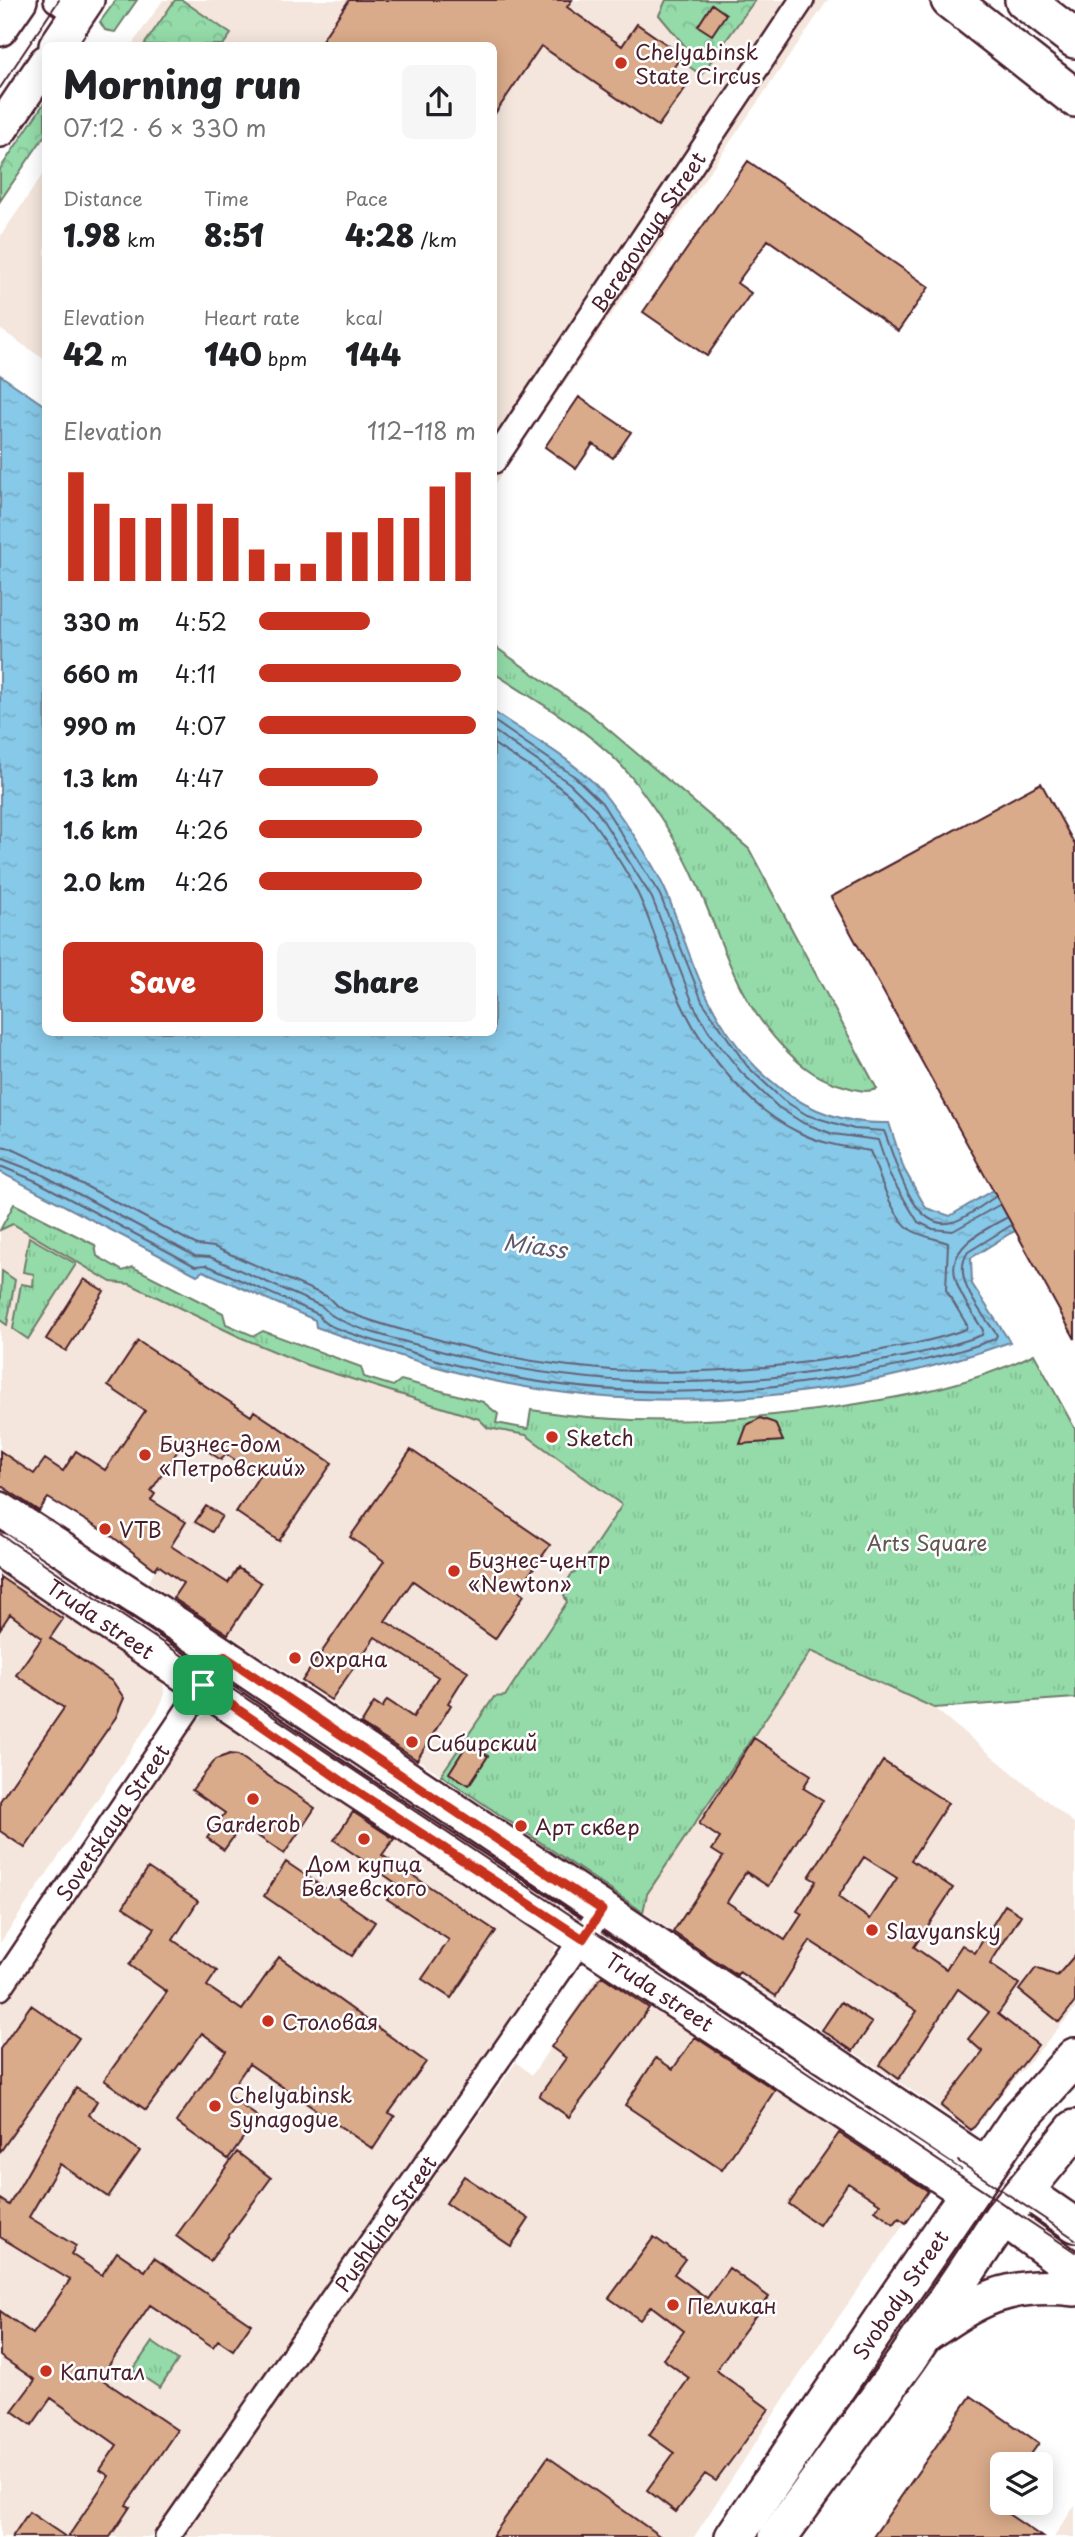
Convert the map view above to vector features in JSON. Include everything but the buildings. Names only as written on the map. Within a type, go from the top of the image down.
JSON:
[{"type":"main road","points":[[0,29],[20,0]]},
{"type":"main road","points":[[950,0],[1017,50],[1075,99]]},
{"type":"main road","points":[[1024,0],[1075,39]]},
{"type":"main road","points":[[58,42],[73,5]]},
{"type":"main road","points":[[1017,50],[1075,124]]},
{"type":"main road","points":[[0,130],[42,68]]},
{"type":"main road","name":"Truda street","points":[[0,1509],[602,1910],[978,2181],[1002,2218],[1075,2271]]},
{"type":"main road","name":"Truda street","points":[[0,1550],[349,1786],[583,1939],[978,2181],[1024,2190],[1075,2225]]},
{"type":"main road","name":"Svobody Street","points":[[734,2537],[1020,2118],[1075,2057]]},
{"type":"main road","name":"Svobody Street","points":[[778,2537],[919,2340],[1002,2218],[1075,2129]]},
{"type":"main road","points":[[919,2340],[988,2296],[1029,2288],[1075,2289]]},
{"type":"street","name":"Beregovaya Street","points":[[497,457],[802,0]]},
{"type":"street","name":"Sovetskaya Street","points":[[0,1988],[224,1656]]},
{"type":"street","name":"Pushkina Street","points":[[167,2537],[602,1910]]},
{"type":"shaded area","points":[[163,0],[828,0],[497,481],[497,42],[134,42]]},
{"type":"shaded area","points":[[42,175],[42,358],[0,329],[0,237]]},
{"type":"shaded area","points":[[13,1224],[111,1282],[130,1284],[242,1338],[307,1365],[474,1418],[529,1429],[566,1456],[563,1462],[622,1505],[578,1571],[571,1575],[567,1602],[505,1696],[494,1697],[441,1775],[149,1582],[155,1569],[113,1537],[48,1498],[39,1511],[0,1485],[0,1230]]},
{"type":"shaded area","points":[[0,1563],[162,1675],[165,1695],[158,1710],[0,1943]]},
{"type":"shaded area","points":[[811,1651],[934,1708],[1075,1824],[1075,2009],[971,2130],[643,1912],[647,1894]]},
{"type":"shaded area","points":[[225,1712],[554,1939],[555,1949],[151,2537],[0,2537],[0,2006],[187,1731],[207,1713]]},
{"type":"shaded area","points":[[600,1972],[649,2008],[696,2034],[929,2189],[819,2345],[694,2537],[180,2537],[516,2062],[532,2075]]},
{"type":"shaded area","points":[[1075,2505],[1075,2537],[1054,2537]]},
{"type":"green space","points":[[116,0],[137,0],[115,32],[105,30],[100,22]]},
{"type":"green space","points":[[175,0],[182,0],[231,34],[225,42],[146,42]]},
{"type":"green space","points":[[666,0],[755,0],[701,75],[683,62],[685,46],[659,15]]},
{"type":"green space","points":[[42,106],[42,139],[0,201],[0,169]]},
{"type":"green space","points":[[497,648],[588,712],[749,849],[877,1089],[852,1089],[821,1077],[793,1057],[764,1025],[740,987],[690,869],[650,802],[618,762],[567,720],[497,675]]},
{"type":"green space","name":"Arts Square","points":[[14,1204],[95,1245],[97,1256],[123,1271],[133,1267],[223,1313],[226,1324],[254,1336],[263,1331],[361,1367],[364,1377],[393,1386],[401,1380],[483,1402],[498,1414],[496,1423],[528,1429],[531,1410],[610,1419],[688,1420],[766,1416],[844,1406],[965,1381],[1034,1354],[1075,1429],[1075,1698],[934,1708],[811,1651],[647,1894],[643,1912],[441,1775],[494,1697],[505,1696],[567,1602],[562,1590],[571,1575],[578,1571],[622,1505],[526,1435],[488,1428],[479,1419],[307,1365],[242,1338],[130,1284],[111,1282],[13,1224],[0,1230]]},
{"type":"green space","points":[[29,1237],[76,1264],[28,1339],[13,1329],[21,1284],[33,1286],[34,1274],[23,1272]]},
{"type":"green space","points":[[2,1271],[15,1280],[7,1325],[0,1320]]},
{"type":"green space","points":[[152,2342],[178,2360],[160,2388],[133,2370]]},
{"type":"water","name":"Miass","points":[[0,375],[42,404],[42,1036],[497,1036],[497,714],[584,773],[608,799],[655,869],[708,998],[740,1048],[759,1070],[780,1089],[804,1104],[830,1115],[889,1123],[904,1169],[926,1208],[950,1216],[1075,1140],[1075,1202],[1009,1234],[971,1258],[972,1284],[1010,1342],[887,1377],[824,1389],[695,1400],[631,1399],[567,1393],[480,1378],[386,1351],[316,1327],[315,1320],[203,1271],[197,1275],[0,1172]]},
{"type":"tram line","points":[[0,88],[59,0]]},
{"type":"tram line","points":[[0,1534],[1075,2252]]},
{"type":"tram line","points":[[958,2161],[1075,2239]]},
{"type":"place","name":"Chelyabinsk State Circus","points":[[621,63]]},
{"type":"place","name":"Sketch","points":[[552,1437]]},
{"type":"place","name":"Бизнес-дом «Петровский»","points":[[145,1455]]},
{"type":"place","name":"VTB","points":[[105,1529]]},
{"type":"place","name":"Бизнес-центр «Newton»","points":[[454,1571]]},
{"type":"place","name":"Охрана","points":[[295,1658]]},
{"type":"place","name":"Сибирский","points":[[412,1742]]},
{"type":"place","name":"Garderob","points":[[253,1799]]},
{"type":"place","name":"Арт сквер","points":[[521,1826]]},
{"type":"place","name":"Дом купца Беляевского","points":[[364,1839]]},
{"type":"place","name":"Slavyansky","points":[[872,1930]]},
{"type":"place","name":"Столовая","points":[[268,2021]]},
{"type":"place","name":"Chelyabinsk Synagogue","points":[[215,2106]]},
{"type":"place","name":"Пеликан","points":[[673,2305]]},
{"type":"place","name":"Капитал","points":[[46,2371]]},
{"type":"route","points":[[224,1656],[602,1910],[583,1939],[349,1786],[203,1685],[224,1656]]}]
